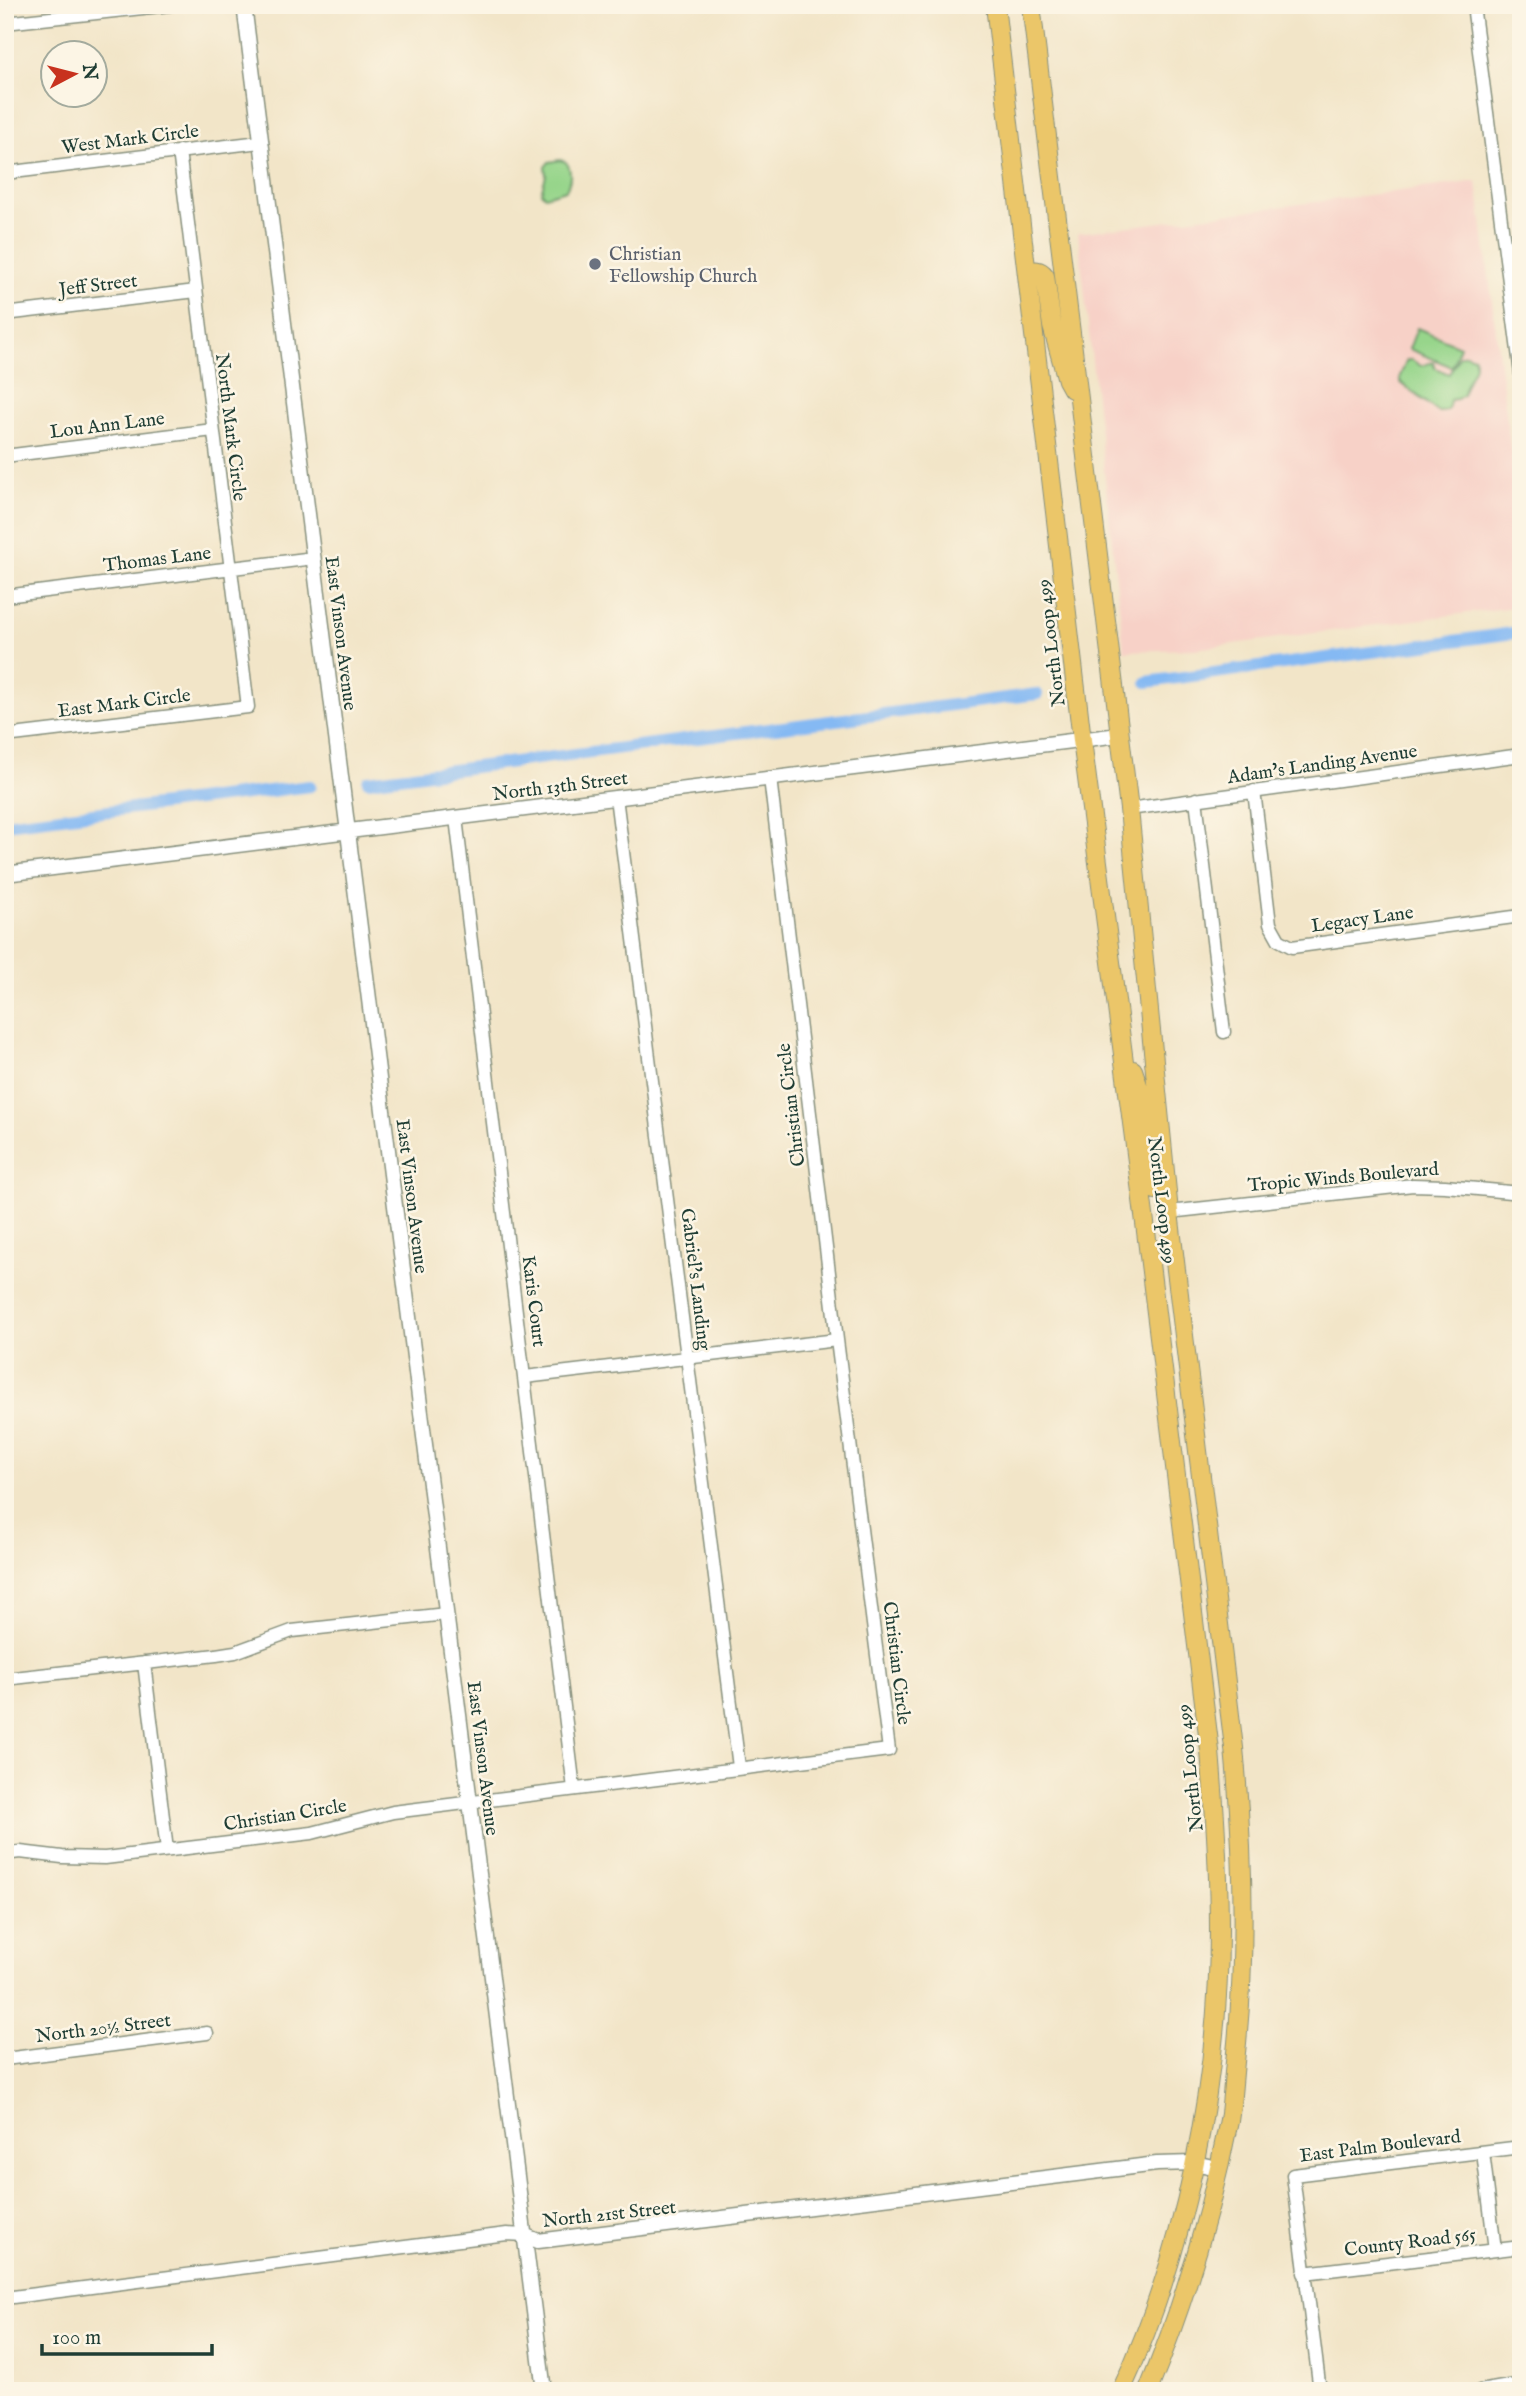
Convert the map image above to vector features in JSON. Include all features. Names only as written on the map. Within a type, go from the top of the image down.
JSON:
[{"type":"main road","name":"North Loop 499","points":[[995,5],[1083,740],[1210,1751],[1217,1829],[1219,1933],[1214,2031],[1205,2115],[1165,2272],[1121,2391]]},
{"type":"main road","name":"North Loop 499","points":[[1031,5],[1129,809],[1169,1212],[1234,1748],[1241,1827],[1244,1934],[1239,2033],[1229,2119],[1196,2257],[1174,2326],[1148,2391]]},
{"type":"main road","points":[[1027,272],[1035,270],[1045,276],[1058,350],[1067,380],[1080,404]]},
{"type":"main road","points":[[1119,1030],[1140,1091],[1157,1207],[1169,1212]]},
{"type":"street","points":[[5,23],[170,5]]},
{"type":"street","name":"East Vinson Avenue","points":[[244,5],[544,2391]]},
{"type":"street","points":[[1473,5],[1521,374]]},
{"type":"street","name":"West Mark Circle","points":[[5,173],[260,142]]},
{"type":"street","name":"North Mark Circle","points":[[179,151],[247,707]]},
{"type":"street","name":"Jeff Street","points":[[5,314],[196,291]]},
{"type":"street","name":"Lou Ann Lane","points":[[5,456],[213,430]]},
{"type":"street","name":"Thomas Lane","points":[[5,596],[314,558]]},
{"type":"street","name":"East Mark Circle","points":[[5,736],[247,707]]},
{"type":"street","name":"North 13th Street","points":[[5,874],[1119,735]]},
{"type":"street","name":"Adam's Landing Avenue","points":[[1129,809],[1521,755]]},
{"type":"street","name":"Christian Circle","points":[[5,1854],[20,1852],[105,1858],[312,1833],[393,1812],[889,1750],[770,779]]},
{"type":"street","name":"Legacy Lane","points":[[1254,791],[1270,925],[1279,940],[1292,947],[1521,916]]},
{"type":"street","name":"Gabriel's Landing","points":[[616,797],[739,1767]]},
{"type":"street","points":[[1196,799],[1224,1032]]},
{"type":"street","name":"Karis Court","points":[[456,818],[574,1789]]},
{"type":"street","name":"Tropic Winds Boulevard","points":[[1169,1212],[1413,1185],[1521,1193]]},
{"type":"street","points":[[526,1377],[837,1340]]},
{"type":"street","points":[[5,1480],[5,1502]]},
{"type":"street","points":[[5,1679],[235,1652],[292,1631],[446,1614]]},
{"type":"street","points":[[144,1664],[167,1850]]},
{"type":"street","name":"North 20½ Street","points":[[5,2059],[206,2033]]},
{"type":"street","name":"East Palm Boulevard","points":[[1321,2391],[1293,2175],[1521,2147]]},
{"type":"street","points":[[1483,2152],[1495,2250]]},
{"type":"street","name":"North 21st Street","points":[[5,2298],[507,2234],[524,2235],[538,2241],[1101,2170],[1194,2163],[1218,2168]]},
{"type":"street","name":"County Road 565","points":[[1304,2273],[1521,2247]]},
{"type":"street","points":[[1480,2391],[1521,2384]]},
{"type":"shaded area","points":[[1477,181],[1521,532],[1521,606],[1195,649],[1124,651],[1078,233]]},
{"type":"green space","points":[[549,162],[566,162],[569,168],[568,187],[545,196],[541,193],[546,175],[545,167]]},
{"type":"green space","points":[[1417,328],[1460,346],[1452,367],[1409,349]]},
{"type":"green space","points":[[1465,354],[1474,357],[1473,371],[1463,395],[1450,400],[1446,411],[1438,412],[1400,382],[1407,360],[1421,366],[1433,362],[1435,368],[1449,374],[1459,356]]},
{"type":"waterway","points":[[1147,682],[1521,632]]},
{"type":"waterway","points":[[368,781],[1037,694]]},
{"type":"waterway","points":[[5,824],[310,786]]},
{"type":"place","name":"Christian Fellowship Church","points":[[595,264]]}]
